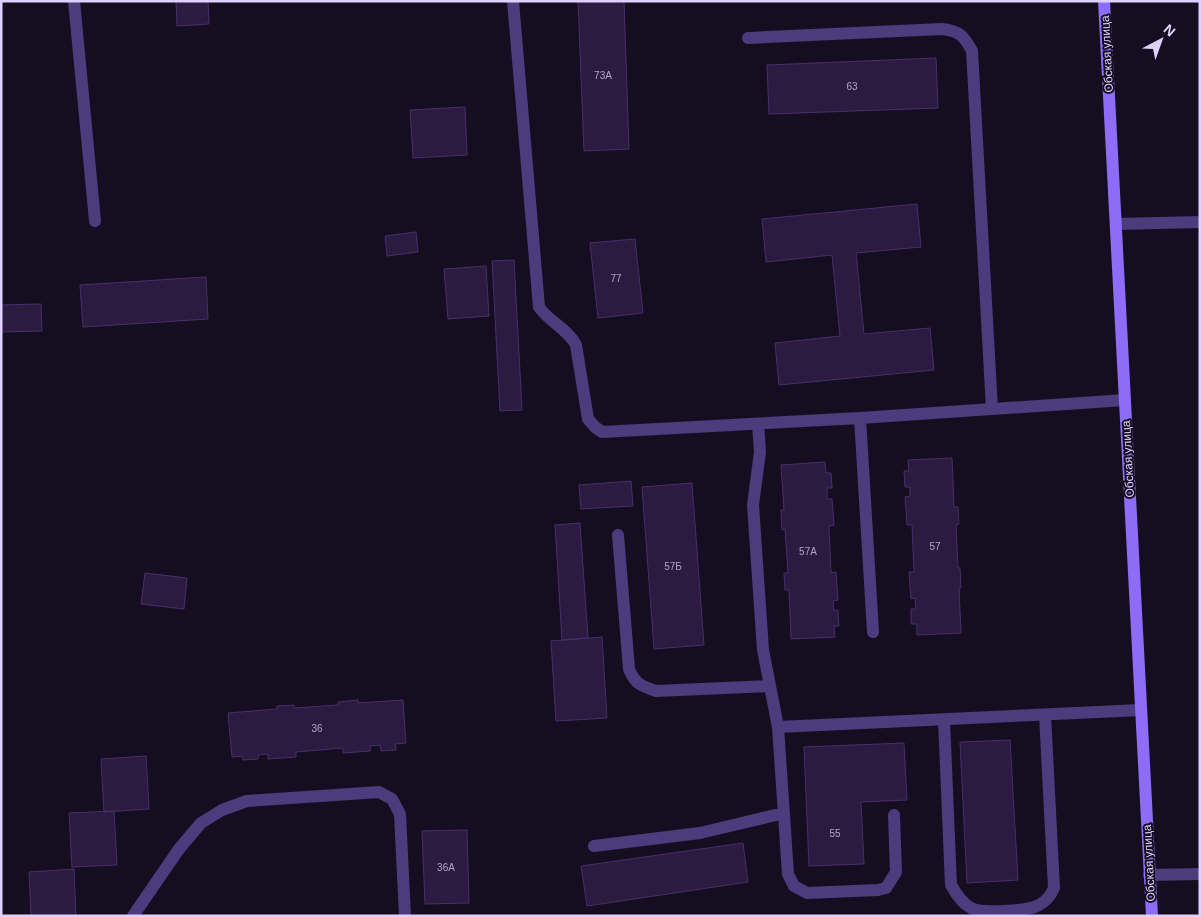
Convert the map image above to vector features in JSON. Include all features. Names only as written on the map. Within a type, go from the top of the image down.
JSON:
[{"type":"street","points":[[74,1],[95,221]]},
{"type":"street","points":[[513,1],[539,307],[545,316],[572,336],[576,345],[588,419],[602,432],[992,410],[1125,400]]},
{"type":"street","name":"Обская улица","points":[[1104,1],[1152,916]]},
{"type":"street","points":[[748,38],[942,29],[954,31],[964,37],[972,51],[992,410]]},
{"type":"street","points":[[1116,224],[1200,222]]},
{"type":"street","points":[[860,418],[872,632]]},
{"type":"street","points":[[758,424],[760,452],[753,505],[763,650],[778,727],[788,874],[794,886],[807,892],[878,890],[886,888],[896,872],[894,815]]},
{"type":"street","points":[[618,535],[629,669],[634,680],[644,687],[656,691],[770,686]]},
{"type":"street","points":[[778,727],[1141,710]]},
{"type":"street","points":[[944,720],[951,885],[957,896],[972,909],[982,911],[1028,909],[1039,905],[1049,897],[1054,888],[1045,715]]},
{"type":"street","points":[[133,916],[179,849],[201,823],[222,810],[247,801],[379,792],[392,799],[400,814],[405,916]]},
{"type":"street","points":[[594,846],[700,833],[784,813]]},
{"type":"street","points":[[1149,875],[1200,874]]},
{"type":"building","points":[[176,1],[208,1],[209,24],[177,26]]},
{"type":"building","points":[[578,1],[624,1],[629,149],[584,151]]},
{"type":"building","points":[[936,58],[938,108],[769,114],[767,65]]},
{"type":"building","points":[[465,107],[467,155],[413,158],[410,110]]},
{"type":"building","points":[[917,204],[921,247],[856,253],[864,334],[930,328],[934,370],[779,385],[775,343],[840,336],[832,255],[766,262],[762,219]]},
{"type":"building","points":[[416,232],[418,252],[387,256],[385,236]]},
{"type":"building","points":[[635,239],[643,313],[598,318],[590,243]]},
{"type":"building","points":[[514,260],[522,410],[500,411],[492,261]]},
{"type":"building","points":[[486,266],[489,316],[448,319],[444,269]]},
{"type":"building","points":[[206,277],[208,319],[83,327],[80,285]]},
{"type":"building","points":[[41,304],[42,331],[1,332],[1,305]]},
{"type":"building","points":[[952,458],[954,507],[958,507],[959,524],[956,525],[961,588],[959,588],[961,633],[917,635],[917,624],[911,624],[911,609],[916,609],[915,598],[911,599],[909,572],[914,572],[912,525],[907,525],[905,497],[910,496],[910,487],[905,487],[904,471],[909,471],[908,460]]},
{"type":"building","points":[[825,462],[826,473],[831,473],[832,488],[827,488],[827,499],[832,499],[834,525],[829,526],[831,573],[836,572],[838,600],[833,601],[834,611],[838,610],[839,626],[834,626],[835,637],[791,639],[789,590],[785,590],[784,573],[788,573],[785,529],[782,530],[781,510],[784,510],[781,465]]},
{"type":"building","points":[[631,481],[633,506],[581,509],[579,485]]},
{"type":"building","points":[[692,483],[704,645],[654,649],[642,487]]},
{"type":"building","points":[[580,523],[588,638],[562,640],[555,525]]},
{"type":"building","points":[[145,573],[187,578],[184,609],[141,604]]},
{"type":"building","points":[[602,637],[607,718],[556,721],[551,641]]},
{"type":"building","points":[[358,700],[358,703],[403,700],[406,743],[395,744],[396,750],[381,751],[380,745],[370,746],[370,751],[343,753],[343,748],[296,752],[296,757],[268,759],[268,754],[258,755],[258,759],[243,760],[243,756],[232,757],[228,713],[277,709],[277,706],[294,705],[295,708],[338,705],[338,702]]},
{"type":"building","points":[[1010,740],[1018,880],[967,883],[960,742]]},
{"type":"building","points":[[904,743],[907,800],[861,802],[864,864],[809,866],[804,747]]},
{"type":"building","points":[[146,756],[149,809],[104,812],[101,759]]},
{"type":"building","points":[[114,811],[117,865],[72,867],[69,813]]},
{"type":"building","points":[[467,830],[469,903],[425,904],[422,831]]},
{"type":"building","points":[[743,843],[748,882],[587,906],[581,866]]},
{"type":"building","points":[[74,869],[76,916],[31,916],[29,872]]}]
